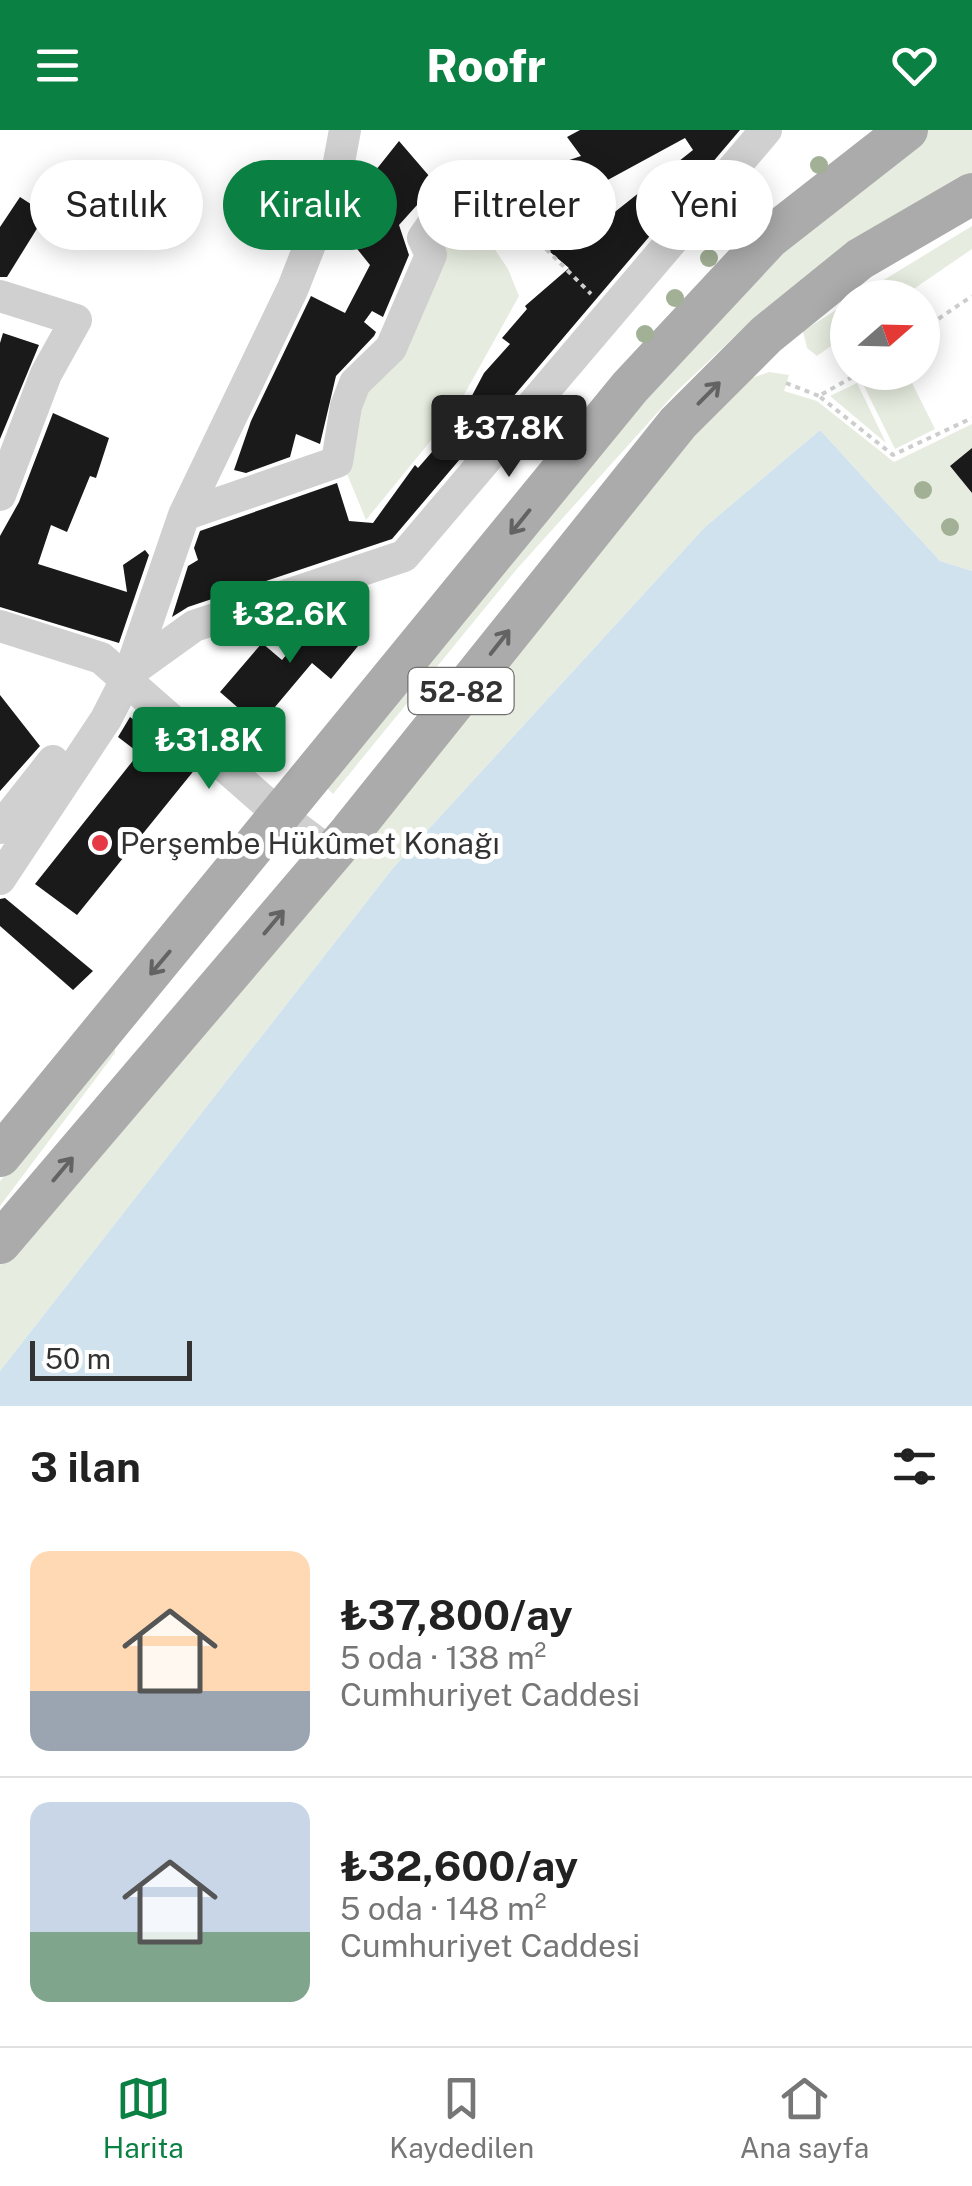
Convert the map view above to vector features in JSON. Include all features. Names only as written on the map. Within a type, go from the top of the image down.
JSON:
[{"type":"main road","name":"52-82","points":[[0,1156],[630,387],[769,238],[907,130]]},
{"type":"main road","name":"52-82","points":[[0,1243],[332,854],[678,424],[766,335],[860,260],[972,194]]},
{"type":"street","points":[[0,879],[106,719],[128,676],[184,514],[293,288],[336,178],[345,130]]},
{"type":"street","points":[[0,828],[93,710],[128,676],[194,626],[404,556],[610,308],[766,130]]},
{"type":"street","points":[[184,514],[337,462],[339,436],[355,383],[391,348],[431,255],[429,250]]},
{"type":"street","points":[[0,296],[76,320],[46,374],[0,495]]},
{"type":"street","points":[[0,626],[101,658],[128,676],[281,816],[332,854]]},
{"type":"path","points":[[548,250],[610,308]]},
{"type":"path","points":[[940,318],[972,296]]},
{"type":"path","points":[[786,384],[819,396],[893,456],[972,418]]},
{"type":"path","points":[[819,396],[830,390]]},
{"type":"shaded area","points":[[928,130],[972,130],[972,176],[751,321],[676,392],[516,570],[333,794],[325,786],[532,523],[841,191]]},
{"type":"shaded area","points":[[972,226],[972,249],[927,280],[884,280]]},
{"type":"shaded area","points":[[442,250],[495,250],[519,296],[455,411],[366,520],[343,464],[356,384]]},
{"type":"shaded area","points":[[830,314],[830,347],[817,356],[807,348],[803,331]]},
{"type":"shaded area","points":[[769,372],[789,375],[784,391],[817,401],[894,462],[972,424],[972,448],[950,466],[972,493],[972,571],[940,561],[820,430],[705,527],[393,868],[0,1371],[0,1265],[705,422],[749,379]]},
{"type":"shaded area","points":[[842,390],[860,390],[886,443],[830,396]]},
{"type":"shaded area","points":[[866,390],[916,390],[935,429],[895,449]]},
{"type":"shaded area","points":[[115,1046],[115,1053],[0,1206],[0,1181]]},
{"type":"water","points":[[820,430],[940,561],[972,571],[972,1406],[0,1406],[0,1371],[393,868],[705,527]]},
{"type":"building","points":[[580,130],[740,130],[714,160],[680,160],[693,150],[685,138],[645,160],[636,160],[636,165],[616,175],[616,160],[569,160],[581,156],[567,137]]},
{"type":"building","points":[[399,141],[417,162],[417,205],[399,225],[409,255],[383,317],[372,311],[364,322],[376,332],[336,376],[320,444],[296,434],[290,457],[246,473],[234,470],[251,421],[311,296],[345,313],[370,265],[358,250],[397,250],[397,160],[384,160]]},
{"type":"building","points":[[636,195],[638,250],[392,539],[188,607],[172,617],[188,566],[198,560],[194,548],[200,531],[337,483],[349,521],[373,523],[415,465],[418,468],[458,422],[484,373],[510,344],[502,338],[527,309],[525,306],[569,268],[548,250],[616,250],[616,211]]},
{"type":"building","points":[[20,197],[30,204],[30,240],[7,277],[0,277],[0,227]]},
{"type":"building","points":[[3,333],[39,345],[0,439],[0,343]]},
{"type":"building","points":[[53,413],[109,438],[96,478],[90,476],[67,532],[51,525],[38,564],[127,592],[123,565],[145,550],[149,555],[119,643],[0,607],[0,536],[19,502]]},
{"type":"building","points":[[972,448],[972,493],[950,466]]},
{"type":"building","points":[[326,608],[363,640],[331,679],[312,663],[259,726],[220,692],[262,643],[282,660]]},
{"type":"building","points":[[0,695],[40,746],[0,791]]},
{"type":"building","name":"Perşembe Hükûmet Konağı","points":[[130,717],[196,768],[77,915],[35,884],[139,753],[118,737]]},
{"type":"building","points":[[5,898],[93,971],[73,990],[0,926],[0,899]]},
{"type":"place","name":"Perşembe Hükûmet Konağı","points":[[100,843]]}]
